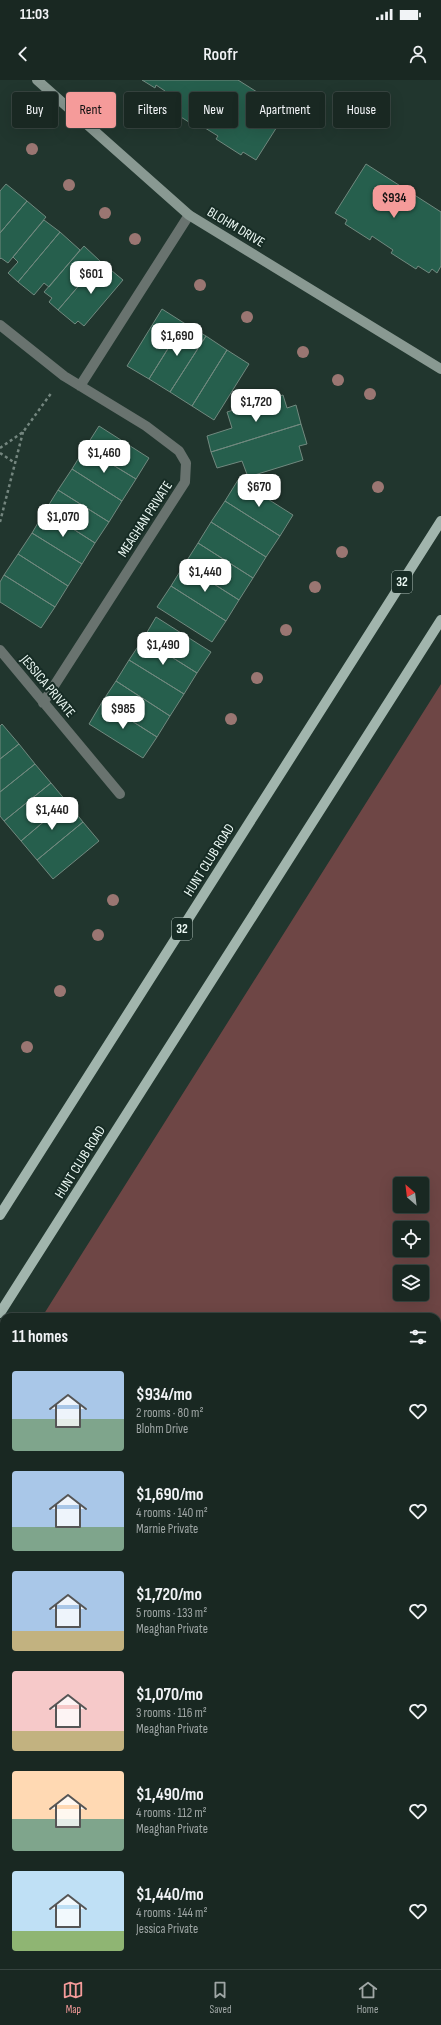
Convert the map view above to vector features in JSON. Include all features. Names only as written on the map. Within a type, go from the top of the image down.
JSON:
[{"type":"main road","name":"HUNT CLUB ROAD","points":[[0,1215],[441,521]]},
{"type":"main road","name":"HUNT CLUB ROAD","points":[[0,1313],[441,620]]},
{"type":"street","name":"BLOHM DRIVE","points":[[37,80],[189,215],[441,370]]},
{"type":"street","points":[[80,386],[189,215]]},
{"type":"street","name":"MEAGHAN PRIVATE","points":[[0,325],[64,376],[146,426],[179,451],[186,463],[185,482],[43,703]]},
{"type":"street","name":"JESSICA PRIVATE","points":[[0,650],[120,794]]},
{"type":"path","points":[[0,448],[23,432],[64,376]]},
{"type":"path","points":[[0,522],[23,432]]},
{"type":"path","points":[[0,453],[15,463]]},
{"type":"shaded area","points":[[441,684],[441,1313],[45,1313]]},
{"type":"building","points":[[142,80],[238,80],[257,92],[246,92],[246,128],[276,128],[256,160],[243,152],[241,155],[216,139],[218,136],[205,128],[238,128],[238,92],[189,92],[189,122],[181,117],[181,92],[164,92],[156,85],[155,88]]},
{"type":"building","points":[[366,164],[441,212],[441,266],[437,273],[432,269],[429,273],[418,266],[416,269],[391,253],[393,250],[372,236],[370,240],[345,224],[347,220],[335,213]]},
{"type":"building","points":[[6,184],[27,201],[0,233],[0,191]]},
{"type":"building","points":[[27,201],[46,217],[8,263],[1,258],[0,259],[0,233]]},
{"type":"building","points":[[44,220],[60,232],[18,282],[8,273],[18,262],[13,257]]},
{"type":"building","points":[[60,232],[80,250],[49,287],[44,283],[34,295],[18,282]]},
{"type":"building","points":[[84,246],[100,261],[58,310],[49,302],[52,298],[44,292]]},
{"type":"building","points":[[100,261],[123,280],[84,326],[78,321],[75,324],[58,310]]},
{"type":"building","points":[[162,309],[184,323],[149,379],[127,366]]},
{"type":"building","points":[[184,323],[206,336],[170,392],[149,379]]},
{"type":"building","points":[[206,336],[227,350],[192,406],[170,392]]},
{"type":"building","points":[[227,350],[249,364],[214,420],[192,406]]},
{"type":"building","points":[[283,395],[287,408],[296,405],[301,424],[211,452],[207,436],[232,428],[227,412]]},
{"type":"building","points":[[301,424],[307,444],[299,446],[303,460],[248,477],[242,461],[217,468],[211,452]]},
{"type":"building","points":[[99,426],[149,458],[136,479],[85,448]]},
{"type":"building","points":[[85,448],[136,479],[122,501],[72,469]]},
{"type":"building","points":[[72,469],[122,501],[109,522],[58,490]]},
{"type":"building","points":[[238,480],[293,515],[280,536],[225,501]]},
{"type":"building","points":[[58,490],[109,522],[95,543],[45,511]]},
{"type":"building","points":[[225,501],[280,536],[266,557],[211,522]]},
{"type":"building","points":[[45,511],[95,543],[82,564],[32,533]]},
{"type":"building","points":[[211,522],[266,557],[253,578],[198,543]]},
{"type":"building","points":[[32,533],[82,564],[68,586],[18,554]]},
{"type":"building","points":[[198,543],[253,578],[239,600],[184,565]]},
{"type":"building","points":[[18,554],[68,586],[55,607],[4,575]]},
{"type":"building","points":[[184,565],[239,600],[226,621],[171,586]]},
{"type":"building","points":[[4,575],[55,607],[41,628],[0,602],[0,582]]},
{"type":"building","points":[[171,586],[226,621],[212,642],[157,607]]},
{"type":"building","points":[[156,617],[211,652],[197,673],[143,639]]},
{"type":"building","points":[[143,639],[197,673],[184,694],[129,660]]},
{"type":"building","points":[[129,660],[184,694],[170,716],[116,681]]},
{"type":"building","points":[[116,681],[170,716],[157,737],[102,702]]},
{"type":"building","points":[[102,702],[157,737],[143,758],[89,724]]},
{"type":"building","points":[[2,724],[19,744],[0,759],[0,726]]},
{"type":"building","points":[[19,744],[35,764],[0,792],[0,759]]},
{"type":"building","points":[[35,764],[51,783],[4,821],[0,816],[0,792]]},
{"type":"building","points":[[51,783],[67,802],[21,841],[4,821]]},
{"type":"building","points":[[67,802],[83,822],[37,860],[21,841]]},
{"type":"building","points":[[83,822],[99,841],[53,879],[37,860]]}]
